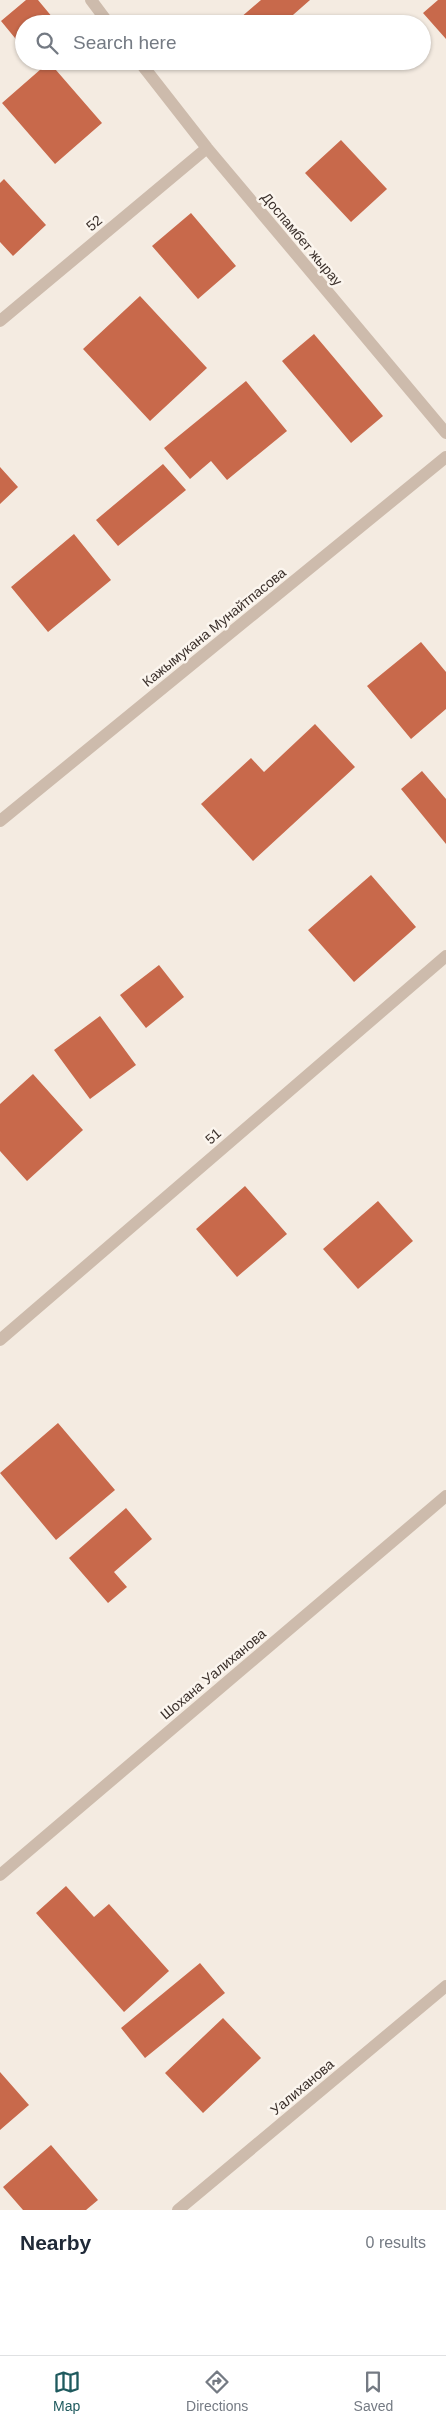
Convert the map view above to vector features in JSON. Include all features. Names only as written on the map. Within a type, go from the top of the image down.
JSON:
[{"type":"street","points":[[91,0],[103,15]]},
{"type":"street","name":"Доспамбет жырау","points":[[146,70],[207,148],[446,433]]},
{"type":"street","name":"52","points":[[0,321],[207,148]]},
{"type":"street","name":"Кажымукана Мунайтпасова","points":[[0,821],[446,457]]},
{"type":"street","name":"51","points":[[0,1340],[446,956]]},
{"type":"street","name":"Шохана Уалиханова","points":[[0,1875],[446,1496]]},
{"type":"street","name":"Уалиханова","points":[[178,2210],[446,1986]]},
{"type":"building","points":[[26,0],[38,0],[50,15],[15,15],[15,38],[1,21]]},
{"type":"building","points":[[261,0],[310,0],[293,15],[244,15]]},
{"type":"building","points":[[438,0],[446,0],[446,39],[431,22],[431,15],[425,15],[423,13]]},
{"type":"building","points":[[40,70],[56,70],[102,123],[55,164],[2,103]]},
{"type":"building","points":[[341,140],[387,189],[351,222],[305,173]]},
{"type":"building","points":[[4,179],[46,225],[13,256],[0,242],[0,183]]},
{"type":"building","points":[[191,213],[236,266],[198,299],[152,246]]},
{"type":"building","points":[[140,296],[207,368],[150,421],[83,349]]},
{"type":"building","points":[[314,334],[383,416],[351,443],[282,361]]},
{"type":"building","points":[[246,381],[287,431],[227,480],[211,461],[190,479],[164,448]]},
{"type":"building","points":[[163,464],[186,490],[118,546],[96,520]]},
{"type":"building","points":[[0,467],[18,487],[0,504]]},
{"type":"building","points":[[74,534],[111,580],[48,632],[11,587]]},
{"type":"building","points":[[421,642],[446,672],[446,709],[411,739],[367,686]]},
{"type":"building","points":[[315,724],[355,767],[253,861],[201,804],[251,758],[264,772]]},
{"type":"building","points":[[422,771],[446,799],[446,844],[401,789]]},
{"type":"building","points":[[371,875],[416,927],[354,982],[308,930]]},
{"type":"building","points":[[159,965],[184,997],[146,1028],[120,995]]},
{"type":"building","points":[[100,1016],[136,1065],[90,1099],[54,1050]]},
{"type":"building","points":[[33,1074],[83,1130],[27,1181],[0,1151],[0,1104]]},
{"type":"building","points":[[245,1186],[287,1234],[237,1277],[196,1229]]},
{"type":"building","points":[[378,1201],[413,1241],[358,1289],[323,1249]]},
{"type":"building","points":[[58,1423],[115,1490],[56,1540],[0,1473]]},
{"type":"building","points":[[126,1508],[152,1539],[114,1572],[127,1587],[108,1603],[69,1558]]},
{"type":"building","points":[[66,1886],[94,1917],[109,1904],[169,1971],[124,2012],[36,1913]]},
{"type":"building","points":[[200,1963],[225,1993],[145,2058],[121,2028]]},
{"type":"building","points":[[223,2018],[261,2058],[203,2113],[165,2073]]},
{"type":"building","points":[[0,2072],[29,2105],[0,2130]]},
{"type":"building","points":[[51,2145],[98,2200],[86,2210],[23,2210],[3,2187]]}]
